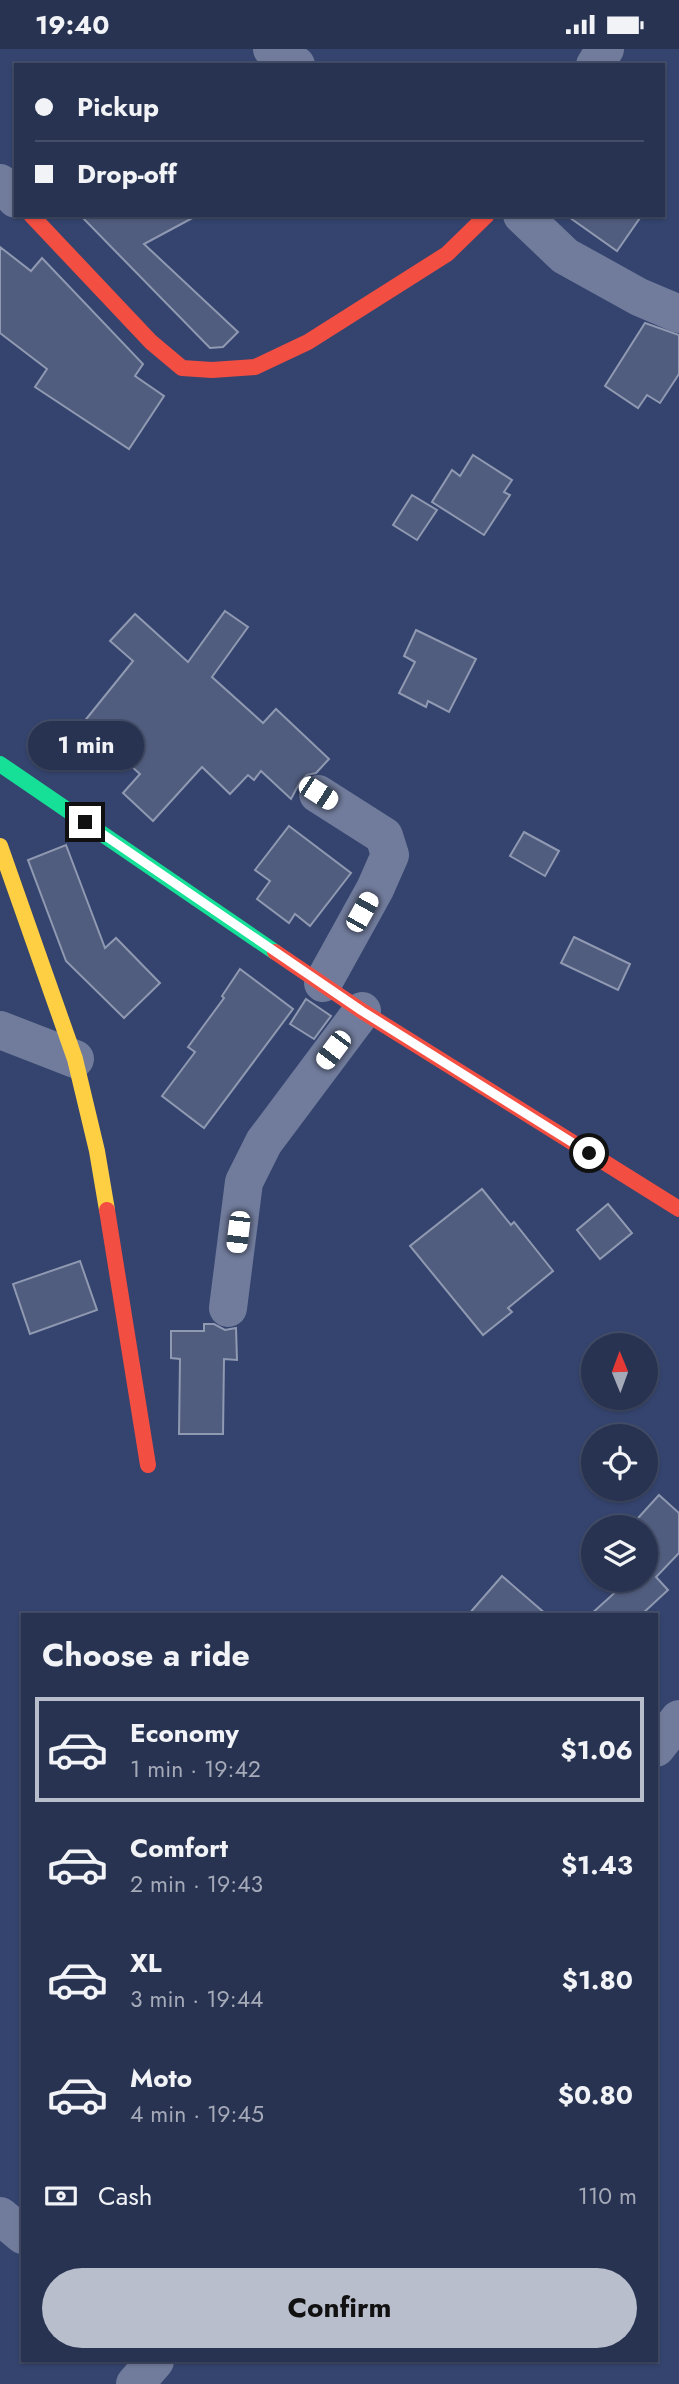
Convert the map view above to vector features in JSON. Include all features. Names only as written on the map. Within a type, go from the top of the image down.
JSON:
[{"type":"street","points":[[272,49],[293,63]]},
{"type":"street","points":[[0,183],[14,197]]},
{"type":"street","points":[[34,217],[151,342],[182,368],[212,370],[255,367],[308,342],[447,254],[485,217]]},
{"type":"street","points":[[524,217],[565,256],[639,297],[679,314]]},
{"type":"street","points":[[0,764],[362,1011],[679,1209]]},
{"type":"street","points":[[318,793],[384,836],[390,855],[375,889],[323,983]]},
{"type":"street","points":[[0,846],[75,1059],[97,1151],[148,1465]]},
{"type":"street","points":[[229,1308],[244,1182],[264,1143],[362,1011]]},
{"type":"street","points":[[0,1030],[75,1059]]},
{"type":"street","points":[[658,1745],[679,1719]]},
{"type":"street","points":[[0,2216],[21,2233]]},
{"type":"building","points":[[82,217],[194,217],[144,244],[238,332],[223,347],[210,348]]},
{"type":"building","points":[[569,217],[641,217],[617,251]]},
{"type":"building","points":[[0,247],[31,271],[42,258],[143,364],[135,376],[164,396],[129,449],[35,387],[47,369],[0,333]]},
{"type":"building","points":[[645,323],[679,335],[679,374],[660,403],[647,395],[638,408],[605,386]]},
{"type":"building","points":[[473,455],[512,480],[504,492],[510,495],[484,535],[432,502],[452,470],[460,476]]},
{"type":"building","points":[[412,495],[437,510],[417,540],[393,525]]},
{"type":"building","points":[[225,611],[248,627],[212,677],[263,723],[276,709],[329,759],[316,773],[307,775],[300,782],[291,799],[261,771],[254,780],[248,775],[230,794],[202,767],[153,821],[123,793],[140,774],[83,723],[133,661],[110,641],[135,614],[188,662]]},
{"type":"building","points":[[416,630],[476,659],[449,712],[428,701],[426,707],[399,693],[415,662],[404,656]]},
{"type":"building","points":[[289,826],[351,873],[310,926],[295,914],[289,923],[257,899],[270,881],[255,870]]},
{"type":"building","points":[[524,832],[559,851],[545,876],[510,856]]},
{"type":"building","points":[[66,845],[105,948],[116,938],[160,983],[124,1018],[66,961],[28,860]]},
{"type":"building","points":[[574,937],[630,964],[618,990],[561,963]]},
{"type":"building","points":[[240,969],[293,1009],[204,1128],[162,1096],[195,1052],[188,1047],[224,998],[222,996]]},
{"type":"building","points":[[306,999],[331,1016],[314,1039],[290,1024]]},
{"type":"building","points":[[482,1189],[511,1225],[514,1222],[553,1271],[508,1308],[512,1312],[483,1335],[410,1246]]},
{"type":"building","points":[[608,1204],[632,1233],[600,1259],[577,1230]]},
{"type":"building","points":[[80,1261],[97,1310],[30,1334],[13,1284]]},
{"type":"building","points":[[204,1324],[214,1324],[225,1330],[236,1328],[237,1360],[224,1359],[223,1434],[179,1434],[180,1359],[171,1358],[171,1331],[204,1331]]},
{"type":"building","points":[[659,1495],[679,1513],[679,1553],[658,1575],[658,1515],[641,1515],[654,1501],[658,1501]]},
{"type":"building","points":[[502,1576],[545,1613],[470,1613]]},
{"type":"building","points":[[658,1579],[668,1590],[643,1613],[592,1613],[616,1592],[658,1592]]},
{"type":"traffic: fast","points":[[0,764],[275,952]]},
{"type":"traffic: slow","points":[[0,846],[75,1059],[97,1151],[107,1210]]},
{"type":"traffic: jam","points":[[33,217],[151,342],[182,368],[212,370],[255,367],[308,342],[447,254],[485,217]]},
{"type":"traffic: jam","points":[[275,952],[362,1011],[679,1209]]},
{"type":"traffic: jam","points":[[107,1210],[148,1465]]},
{"type":"route","points":[[85,822],[362,1011],[589,1153]]}]
